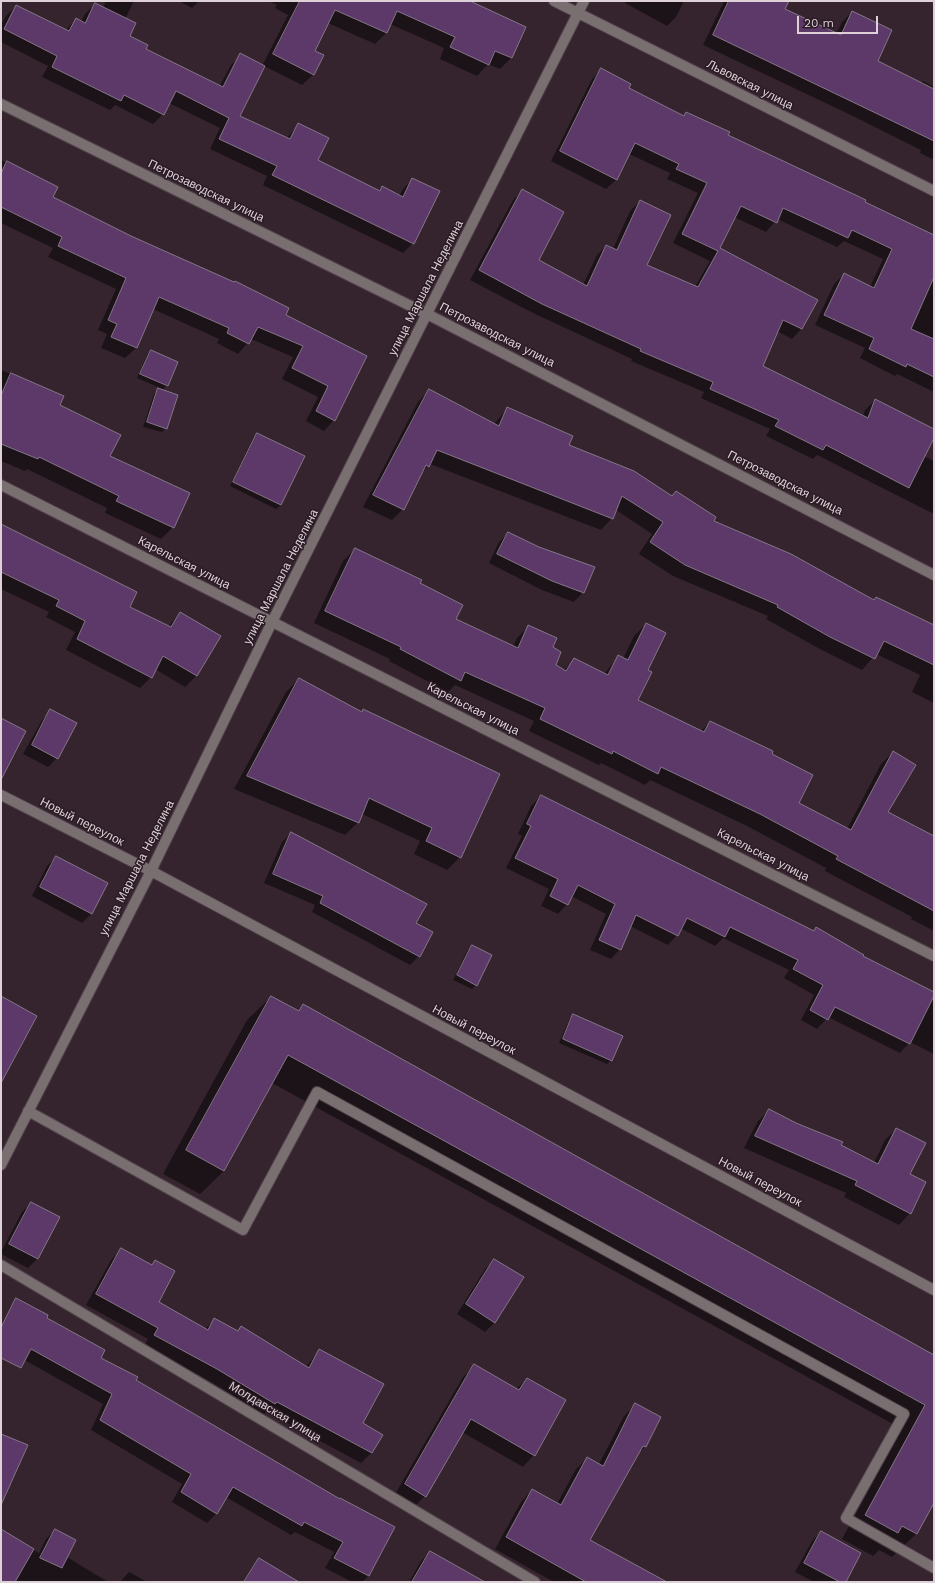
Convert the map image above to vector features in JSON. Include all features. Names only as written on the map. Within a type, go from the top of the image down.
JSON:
[{"type":"street","name":"Львовская улица","points":[[554,1],[934,191]]},
{"type":"street","name":"улица Маршала Неделина","points":[[1,1165],[151,871],[272,622],[584,1]]},
{"type":"street","name":"Петрозаводская улица","points":[[1,104],[427,314],[934,574]]},
{"type":"street","name":"Карельская улица","points":[[1,485],[934,956]]},
{"type":"street","name":"Новый переулок","points":[[1,795],[151,871],[934,1290]]},
{"type":"street","points":[[28,1111],[243,1230],[317,1092],[904,1414],[846,1518],[934,1568]]},
{"type":"street","name":"Молдавская улица","points":[[1,1265],[535,1582]]},
{"type":"building","points":[[300,1],[470,1],[526,27],[512,58],[495,51],[489,65],[450,47],[455,37],[397,11],[387,33],[335,10],[315,51],[324,55],[314,75],[273,54]]},
{"type":"building","points":[[729,1],[789,1],[785,9],[841,35],[852,11],[892,30],[878,61],[934,89],[934,141],[713,35]]},
{"type":"building","points":[[95,3],[136,23],[130,36],[148,45],[146,49],[223,87],[240,53],[265,66],[240,116],[290,139],[298,123],[329,138],[318,160],[380,191],[382,186],[403,197],[412,178],[440,191],[414,244],[272,175],[277,166],[219,139],[229,118],[176,91],[164,115],[124,95],[121,101],[52,67],[57,56],[4,29],[16,5],[69,31],[76,18],[85,23]]},
{"type":"building","points":[[601,68],[631,84],[629,88],[684,116],[686,112],[730,132],[728,135],[866,200],[865,202],[934,235],[934,277],[911,329],[934,339],[934,377],[907,364],[906,367],[869,349],[874,338],[824,315],[844,273],[874,288],[892,249],[852,230],[848,238],[783,208],[777,223],[741,206],[720,248],[818,300],[802,329],[783,320],[763,366],[868,418],[875,399],[934,429],[934,438],[909,488],[826,445],[823,450],[775,426],[779,420],[710,389],[713,382],[640,351],[641,349],[542,304],[479,270],[522,189],[564,212],[539,260],[587,286],[606,245],[617,250],[640,200],[671,215],[647,265],[698,287],[718,251],[682,234],[707,183],[676,169],[679,164],[635,143],[617,180],[560,151]]},
{"type":"building","points":[[7,161],[58,187],[53,197],[131,236],[234,282],[235,281],[289,308],[286,315],[367,356],[335,421],[316,411],[328,386],[292,368],[303,346],[258,327],[249,344],[227,333],[229,328],[159,297],[137,348],[111,337],[117,324],[108,320],[126,278],[58,246],[62,237],[1,207],[1,174]]},
{"type":"building","points":[[151,350],[178,362],[168,386],[140,374]]},
{"type":"building","points":[[11,373],[64,396],[60,405],[121,435],[110,456],[190,493],[174,528],[116,501],[119,496],[39,457],[38,459],[1,444],[1,396]]},
{"type":"building","points":[[158,388],[178,395],[167,429],[147,422]]},
{"type":"building","points":[[429,389],[499,426],[507,407],[573,436],[569,445],[634,471],[672,496],[676,491],[716,517],[714,521],[791,554],[874,600],[876,597],[934,625],[934,665],[884,641],[875,659],[830,637],[777,607],[778,605],[685,565],[650,542],[663,522],[622,496],[613,519],[437,450],[429,467],[426,465],[404,510],[373,495]]},
{"type":"building","points":[[257,433],[305,456],[281,505],[233,482]]},
{"type":"building","points":[[1,524],[137,592],[130,607],[171,627],[180,612],[221,636],[197,676],[163,656],[152,678],[77,639],[85,621],[56,606],[59,600],[1,572]]},
{"type":"building","points":[[508,532],[539,547],[595,567],[584,593],[552,581],[497,554]]},
{"type":"building","points":[[355,548],[422,580],[420,583],[463,605],[456,619],[518,648],[528,625],[557,638],[553,647],[561,652],[556,665],[566,671],[574,658],[608,675],[618,655],[628,660],[646,623],[666,633],[648,670],[652,672],[638,700],[704,732],[710,721],[773,751],[772,754],[813,775],[799,803],[851,830],[893,751],[916,765],[888,812],[934,836],[934,911],[836,859],[838,856],[760,814],[661,767],[658,774],[613,751],[612,754],[540,719],[545,708],[465,672],[461,681],[400,649],[401,647],[325,611]]},
{"type":"building","points":[[299,678],[362,712],[363,709],[500,774],[461,858],[426,841],[432,828],[369,798],[359,823],[247,776]]},
{"type":"building","points":[[50,709],[77,723],[58,759],[32,745]]},
{"type":"building","points":[[1,718],[26,731],[1,780]]},
{"type":"building","points":[[541,795],[814,931],[816,927],[864,955],[863,956],[934,992],[934,996],[910,1044],[835,1007],[828,1020],[810,1010],[823,985],[793,969],[798,960],[730,927],[725,937],[687,918],[678,936],[636,915],[621,950],[599,940],[615,904],[578,885],[568,905],[550,896],[558,879],[515,858],[531,826],[527,824]]},
{"type":"building","points":[[291,832],[427,904],[416,923],[433,932],[420,957],[320,903],[323,896],[273,874]]},
{"type":"building","points":[[56,856],[108,883],[92,914],[40,887]]},
{"type":"building","points":[[472,945],[492,955],[477,986],[457,975]]},
{"type":"building","points":[[1,996],[37,1016],[1,1083]]},
{"type":"building","points":[[271,996],[299,1011],[303,1004],[934,1355],[934,1503],[917,1534],[902,1526],[898,1533],[865,1515],[925,1405],[288,1055],[224,1171],[186,1150]]},
{"type":"building","points":[[573,1014],[623,1036],[612,1061],[563,1039]]},
{"type":"building","points":[[769,1109],[796,1123],[843,1142],[841,1145],[878,1164],[896,1128],[926,1143],[910,1174],[926,1182],[911,1214],[855,1185],[857,1181],[755,1136]]},
{"type":"building","points":[[31,1202],[60,1217],[38,1259],[9,1244]]},
{"type":"building","points":[[121,1248],[152,1265],[155,1260],[175,1271],[159,1302],[208,1330],[214,1318],[238,1331],[241,1326],[309,1368],[319,1349],[384,1384],[363,1423],[383,1435],[372,1453],[277,1402],[275,1404],[217,1369],[154,1335],[158,1328],[96,1294]]},
{"type":"building","points":[[494,1259],[524,1277],[495,1323],[466,1304]]},
{"type":"building","points":[[16,1298],[48,1315],[47,1318],[105,1350],[101,1358],[138,1377],[136,1380],[340,1499],[395,1527],[369,1576],[334,1558],[343,1542],[304,1522],[302,1526],[233,1487],[217,1514],[181,1492],[191,1474],[100,1420],[112,1394],[31,1349],[21,1368],[1,1358],[1,1328]]},
{"type":"building","points":[[474,1364],[519,1390],[527,1378],[566,1400],[535,1456],[471,1419],[426,1497],[405,1484]]},
{"type":"building","points":[[635,1403],[661,1417],[646,1447],[643,1446],[590,1540],[667,1582],[586,1582],[506,1537],[532,1489],[561,1505],[587,1457],[603,1466]]},
{"type":"building","points":[[1,1434],[28,1445],[1,1505]]},
{"type":"building","points":[[1,1529],[34,1549],[15,1582],[1,1582]]},
{"type":"building","points":[[55,1529],[76,1540],[62,1568],[40,1558]]},
{"type":"building","points":[[821,1531],[861,1553],[846,1582],[840,1582],[804,1563]]},
{"type":"building","points":[[430,1551],[485,1582],[412,1582]]},
{"type":"building","points":[[259,1558],[299,1582],[244,1582]]}]
